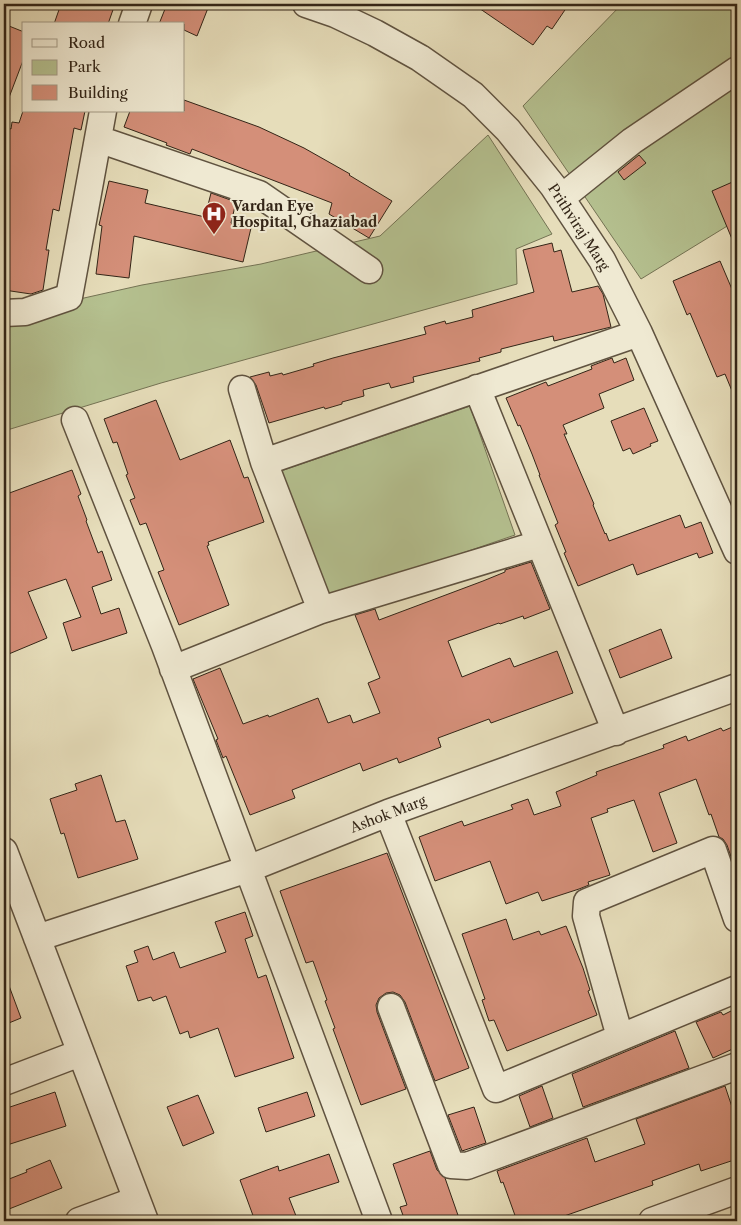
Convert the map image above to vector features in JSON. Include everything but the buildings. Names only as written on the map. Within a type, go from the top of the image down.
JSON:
[{"type":"street","points":[[133,22],[140,4]]},
{"type":"street","name":"Prithviraj Marg","points":[[306,4],[335,14],[354,13],[473,95],[508,130],[561,198],[602,260],[639,333],[737,551]]},
{"type":"street","points":[[561,198],[632,141],[737,70]]},
{"type":"street","points":[[4,313],[25,312],[69,297],[103,112]]},
{"type":"street","points":[[98,140],[259,194],[369,270]]},
{"type":"street","points":[[264,462],[639,333]]},
{"type":"street","points":[[477,388],[616,732]]},
{"type":"street","points":[[242,389],[264,462],[321,610]]},
{"type":"street","points":[[75,420],[173,669],[379,1221]]},
{"type":"street","points":[[173,669],[321,610],[539,544]]},
{"type":"street","name":"Ashok Marg","points":[[37,938],[248,869],[388,813],[737,687]]},
{"type":"street","points":[[388,813],[496,1089],[737,989]]},
{"type":"street","points":[[620,1037],[586,916],[588,902],[712,850],[737,919]]},
{"type":"street","points":[[4,851],[140,1211],[79,1221]]},
{"type":"street","points":[[392,1007],[450,1165],[467,1166],[737,1066]]},
{"type":"street","points":[[4,1082],[80,1052]]},
{"type":"street","points":[[652,1221],[737,1190]]},
{"type":"green space","points":[[622,4],[737,4],[737,220],[641,279],[523,106]]},
{"type":"green space","points":[[488,135],[552,234],[516,249],[517,284],[161,383],[4,431],[4,310],[84,298],[142,285],[261,264],[380,236]]},
{"type":"green space","points":[[470,406],[515,535],[326,600],[281,471]]},
{"type":"place","name":"Vardan Eye Hospital, Ghaziabad","points":[[214,235]]}]
